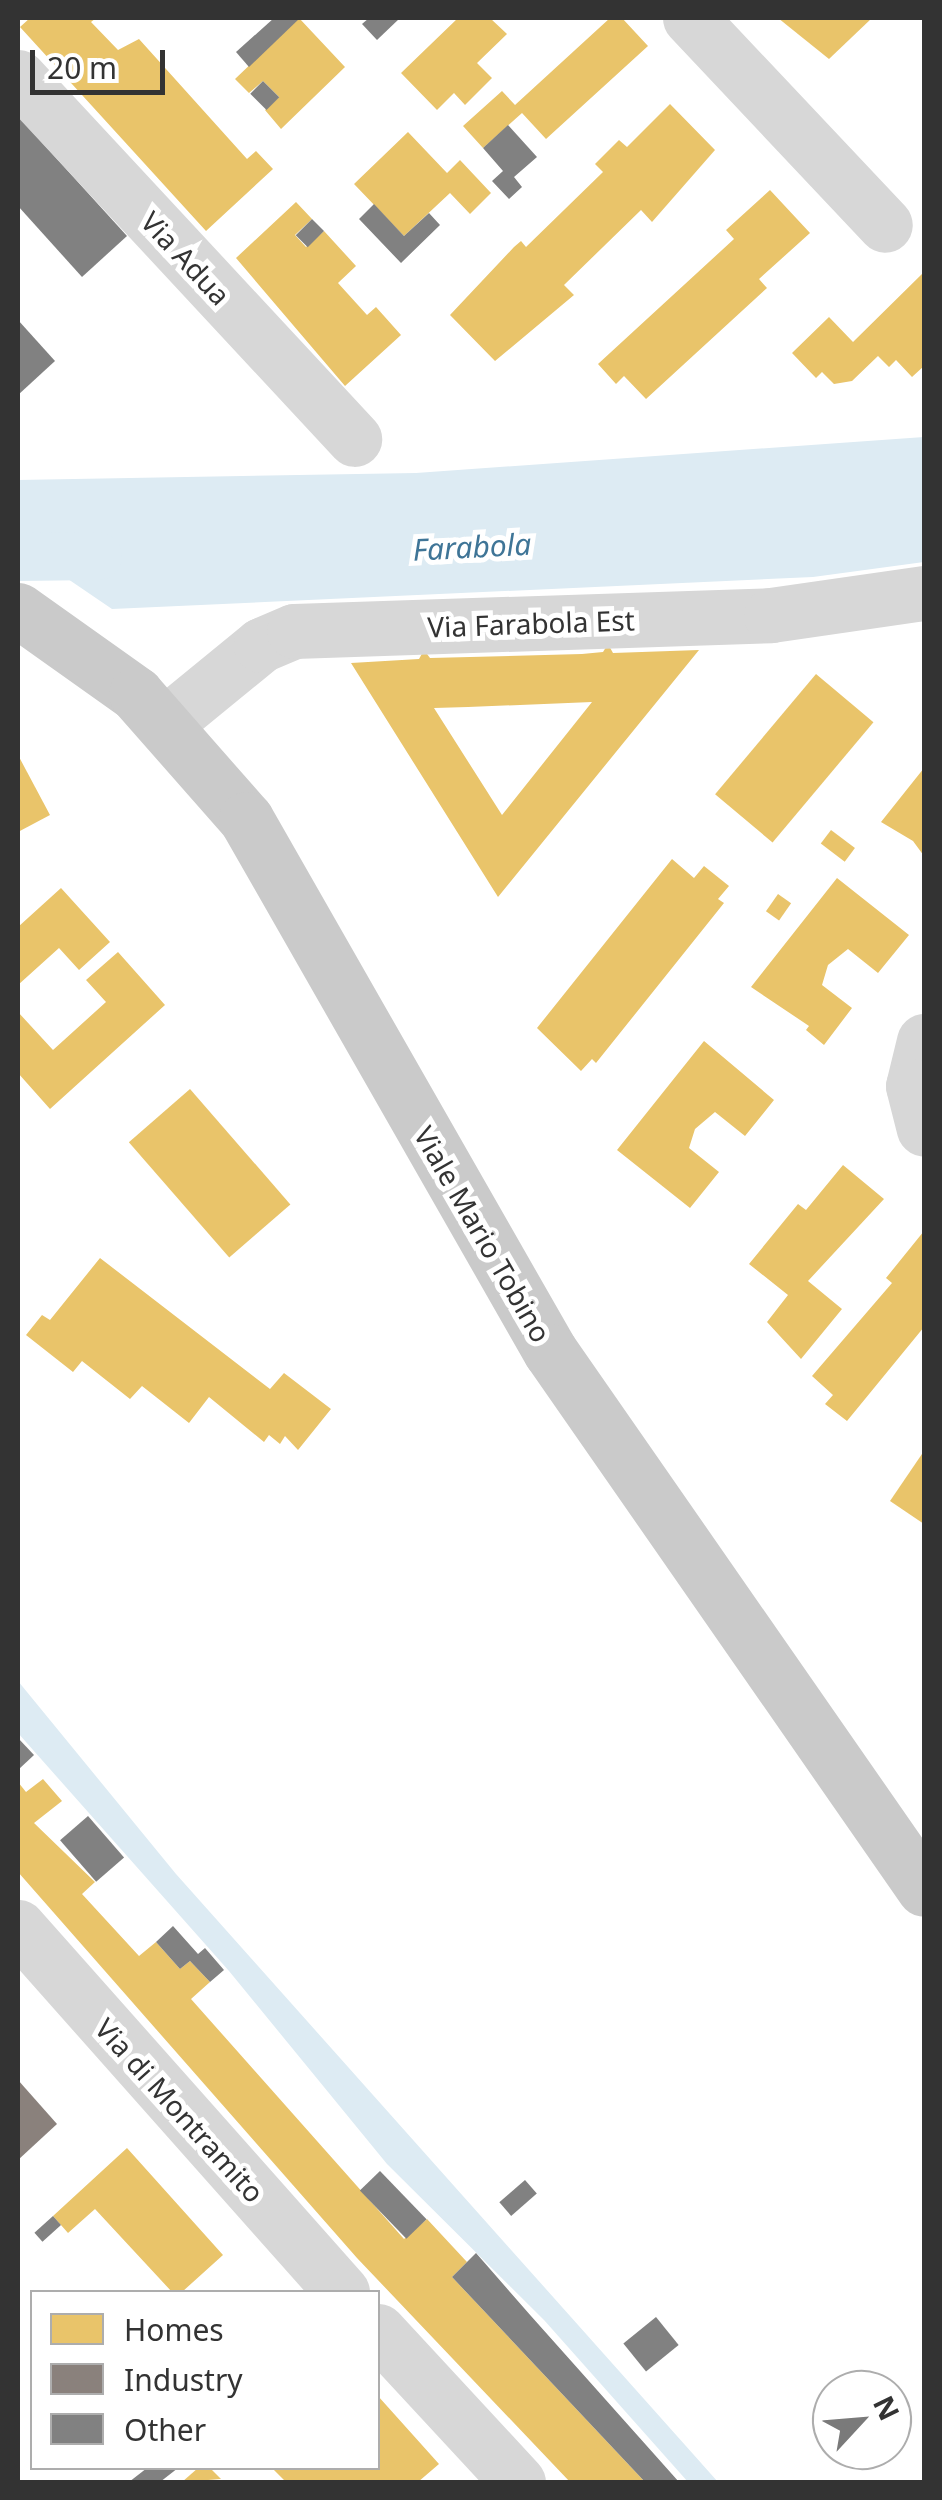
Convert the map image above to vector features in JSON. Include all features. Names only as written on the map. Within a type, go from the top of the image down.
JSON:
[{"type":"main road","name":"Viale Mario Tobino","points":[[18,610],[76,648],[167,722],[267,850],[550,1351],[924,1889]]},
{"type":"street","points":[[690,18],[885,224]]},
{"type":"street","name":"Via Adua","points":[[18,76],[354,439]]},
{"type":"street","name":"Via Farabola Est","points":[[167,722],[261,645],[294,632],[771,615],[916,601]]},
{"type":"street","points":[[18,644],[76,648]]},
{"type":"street","points":[[924,1040],[914,1086],[924,1129]]},
{"type":"street","name":"Via di Montramito","points":[[18,1928],[340,2290]]},
{"type":"street","points":[[380,2333],[518,2482]]},
{"type":"water","points":[[924,437],[924,562],[813,577],[112,609],[18,545],[18,480],[416,473]]},
{"type":"water","points":[[18,1681],[176,1874],[718,2482],[688,2482],[544,2320],[387,2164],[229,1971],[18,1733]]},
{"type":"building: Homes","points":[[30,18],[96,18],[91,22],[118,50],[139,39],[247,159],[256,151],[273,169],[206,231],[20,27]]},
{"type":"building: Homes","points":[[299,18],[345,67],[281,129],[265,110],[279,97],[263,81],[249,93],[235,79]]},
{"type":"building: Homes","points":[[458,18],[490,18],[507,34],[477,63],[492,78],[465,105],[454,93],[437,110],[401,73]]},
{"type":"building: Homes","points":[[610,18],[622,18],[648,46],[546,139],[522,113],[483,148],[463,126],[502,91],[515,105]]},
{"type":"building: Homes","points":[[778,18],[872,18],[829,59]]},
{"type":"building: Homes","points":[[670,104],[715,150],[652,222],[641,210],[564,285],[574,295],[495,361],[450,315],[514,247],[521,241],[526,247],[603,172],[595,164],[619,140],[627,147]]},
{"type":"building: Homes","points":[[408,132],[447,173],[460,160],[491,193],[470,214],[450,193],[404,236],[354,184]]},
{"type":"building: Homes","points":[[770,190],[810,233],[759,279],[767,288],[646,399],[624,376],[616,384],[598,364],[734,239],[726,230]]},
{"type":"building: Homes","points":[[296,202],[312,219],[295,235],[306,247],[324,231],[356,266],[338,283],[367,315],[376,307],[401,335],[345,386],[236,258]]},
{"type":"building: Homes","points":[[924,272],[924,366],[912,377],[896,360],[889,367],[878,356],[852,381],[834,384],[822,372],[816,378],[792,353],[829,317],[853,342]]},
{"type":"building: Homes","points":[[608,644],[613,653],[699,650],[498,897],[351,663],[419,659],[424,650],[430,658],[603,652]],"holes":[[[592,702],[502,815],[434,708]]]},
{"type":"building: Homes","points":[[816,674],[873,722],[773,842],[715,794]]},
{"type":"building: Homes","points":[[18,755],[50,815],[18,832]]},
{"type":"building: Homes","points":[[924,768],[924,856],[913,841],[881,822]]},
{"type":"building: Homes","points":[[831,830],[855,848],[845,862],[821,844]]},
{"type":"building: Homes","points":[[672,859],[694,878],[704,866],[729,886],[718,899],[724,903],[596,1063],[592,1059],[581,1071],[537,1028]]},
{"type":"building: Homes","points":[[837,878],[909,935],[878,973],[848,949],[828,965],[822,985],[852,1008],[824,1045],[806,1030],[809,1026],[751,987]]},
{"type":"building: Homes","points":[[61,888],[110,942],[79,970],[59,948],[18,985],[18,927]]},
{"type":"building: Homes","points":[[778,894],[791,903],[779,920],[766,911]]},
{"type":"building: Homes","points":[[118,952],[165,1005],[50,1109],[18,1073],[18,1012],[53,1050],[106,1002],[86,980]]},
{"type":"building: Homes","points":[[704,1041],[774,1100],[745,1136],[715,1112],[695,1129],[689,1148],[719,1172],[690,1208],[617,1150]]},
{"type":"building: Homes","points":[[190,1089],[290,1204],[229,1258],[129,1142]]},
{"type":"building: Homes","points":[[843,1165],[884,1199],[808,1281],[842,1309],[801,1359],[767,1322],[788,1295],[749,1264],[798,1204],[806,1210]]},
{"type":"building: Homes","points":[[924,1231],[924,1327],[847,1421],[825,1404],[833,1395],[812,1376],[892,1283],[886,1278]]},
{"type":"building: Homes","points":[[100,1258],[270,1389],[284,1373],[331,1409],[298,1450],[285,1436],[280,1444],[269,1435],[264,1442],[209,1397],[189,1423],[142,1386],[130,1399],[82,1361],[73,1372],[26,1335],[42,1315],[50,1320]]},
{"type":"building: Homes","points":[[924,1451],[924,1524],[890,1501]]},
{"type":"building: Homes","points":[[43,1779],[62,1801],[34,1823],[95,1882],[82,1894],[139,1956],[156,1942],[180,1969],[190,1961],[210,1982],[191,1999],[404,2239],[427,2219],[467,2262],[452,2277],[645,2482],[570,2482],[357,2258],[18,1872],[18,1782],[26,1792]]},
{"type":"building: Homes","points":[[127,2148],[223,2255],[184,2290],[170,2290],[95,2209],[68,2233],[53,2216]]},
{"type":"building: Homes","points":[[380,2398],[439,2464],[418,2482],[286,2482],[274,2470],[380,2470]]},
{"type":"building: Homes","points":[[196,2470],[212,2470],[221,2479],[182,2482]]},
{"type":"building: Industry","points":[[18,2080],[57,2124],[18,2160]]},
{"type":"building: Other","points":[[274,18],[300,18],[249,67],[236,52]]},
{"type":"building: Other","points":[[369,18],[400,18],[377,40],[362,24]]},
{"type":"building: Other","points":[[263,81],[279,97],[267,110],[250,94]]},
{"type":"building: Other","points":[[18,116],[127,236],[82,277],[18,206]]},
{"type":"building: Other","points":[[508,125],[537,157],[514,177],[522,187],[509,199],[492,181],[503,171],[483,148]]},
{"type":"building: Other","points":[[374,204],[404,236],[429,213],[440,225],[401,263],[359,219]]},
{"type":"building: Other","points":[[312,219],[324,231],[308,247],[296,235]]},
{"type":"building: Other","points":[[18,320],[55,361],[18,395]]},
{"type":"building: Other","points":[[18,1738],[34,1755],[18,1770]]},
{"type":"building: Other","points":[[88,1816],[124,1858],[96,1882],[60,1840]]},
{"type":"building: Other","points":[[173,1926],[198,1954],[205,1948],[224,1970],[210,1982],[190,1961],[180,1969],[156,1942]]},
{"type":"building: Other","points":[[380,2171],[427,2219],[406,2239],[360,2190]]},
{"type":"building: Other","points":[[525,2180],[537,2194],[511,2216],[499,2202]]},
{"type":"building: Other","points":[[53,2216],[61,2225],[42,2242],[34,2233]]},
{"type":"building: Other","points":[[476,2253],[679,2482],[645,2482],[452,2277]]},
{"type":"building: Other","points":[[656,2317],[679,2345],[646,2371],[623,2343]]},
{"type":"building: Other","points":[[144,2470],[175,2470],[160,2482],[129,2482]]},
{"type":"waterway","name":"Farabola","points":[[18,557],[98,556]]}]
